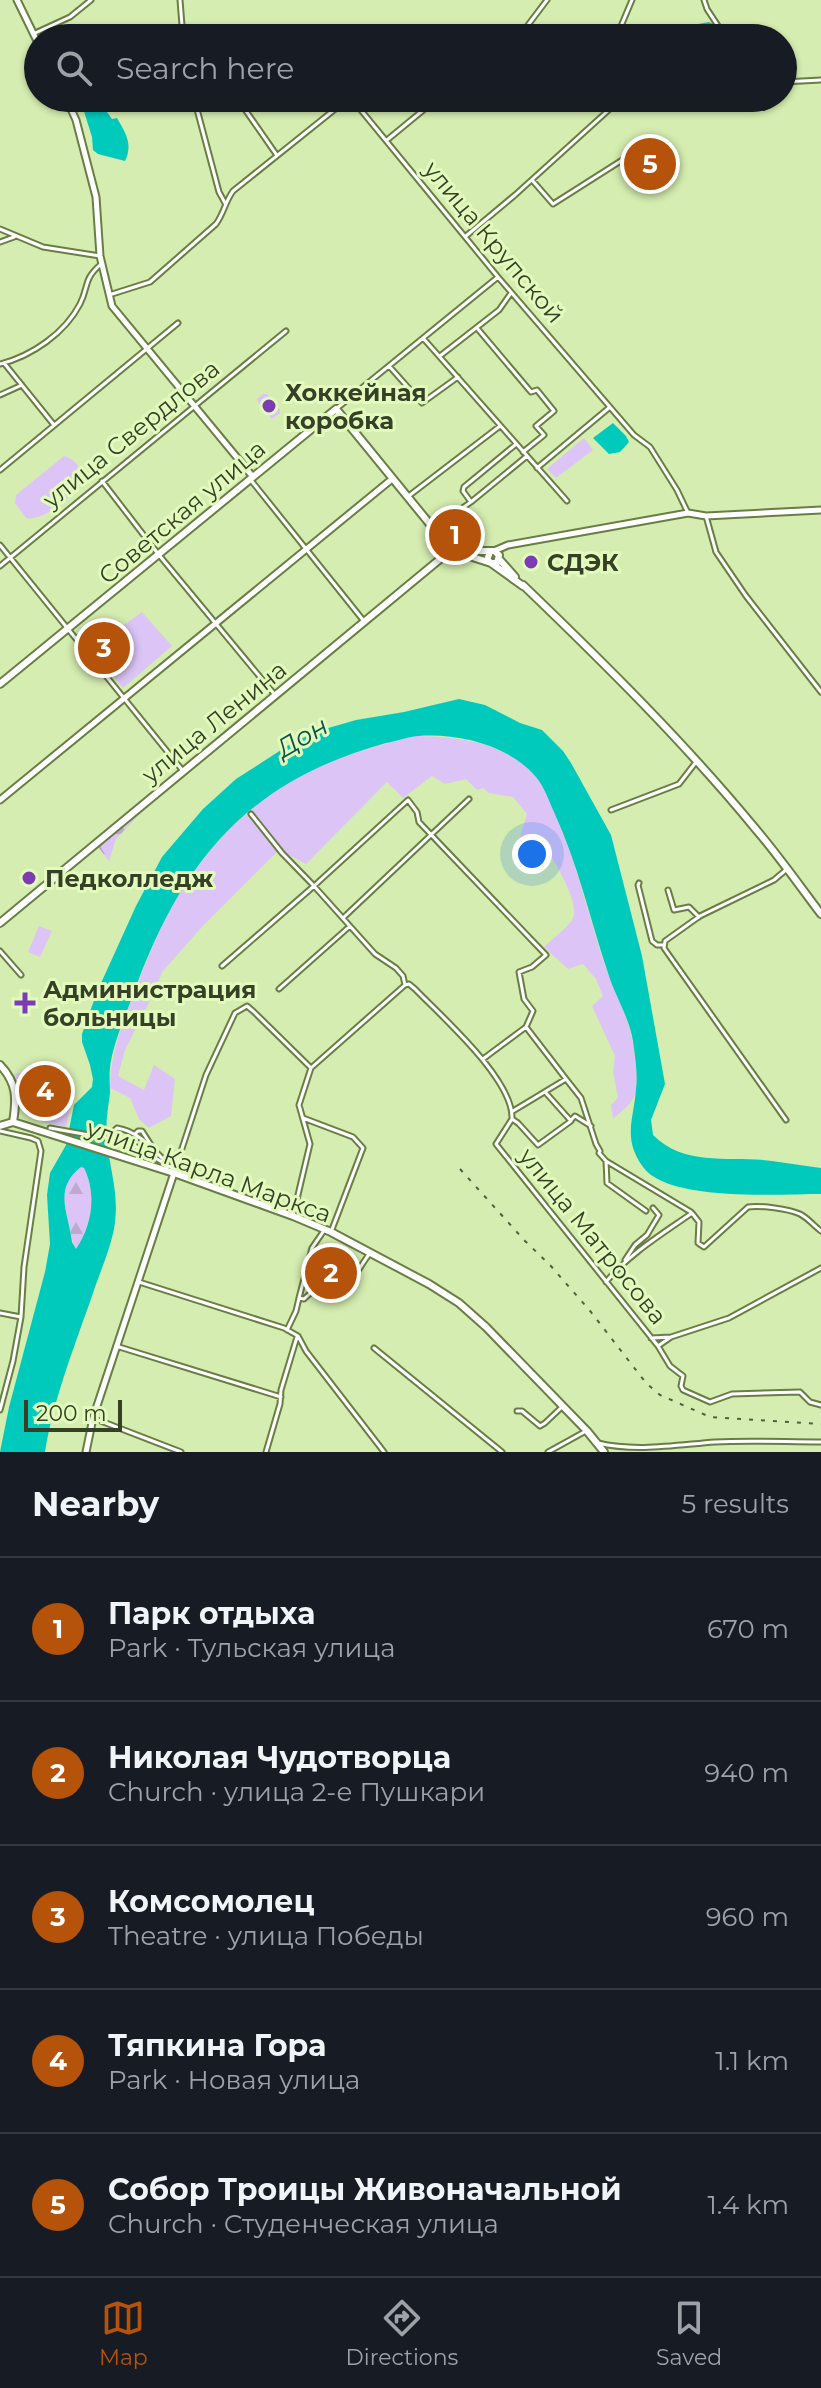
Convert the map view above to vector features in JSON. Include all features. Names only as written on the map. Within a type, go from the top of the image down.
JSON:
[{"type":"main road","name":"Советская улица","points":[[0,684],[336,409]]},
{"type":"main road","points":[[336,409],[451,550],[495,564],[499,559]]},
{"type":"main road","points":[[451,550],[498,554],[523,586],[576,634],[755,827],[821,914]]},
{"type":"main road","name":"улица Ленина","points":[[0,923],[451,550]]},
{"type":"main road","points":[[492,552],[487,558],[491,563],[523,586]]},
{"type":"main road","points":[[0,1065],[9,1075],[16,1092],[13,1122],[0,1129]]},
{"type":"main road","name":"улица Карла Маркса","points":[[13,1122],[166,1168],[293,1216],[425,1281],[459,1303],[486,1327],[604,1452]]},
{"type":"street","points":[[17,0],[28,24]]},
{"type":"street","points":[[55,24],[70,17],[91,0]]},
{"type":"street","points":[[180,0],[182,24]]},
{"type":"street","points":[[529,24],[547,0]]},
{"type":"street","points":[[622,24],[632,0]]},
{"type":"street","points":[[704,0],[717,24]]},
{"type":"street","points":[[797,81],[821,80]]},
{"type":"street","points":[[72,112],[96,197],[100,260],[112,306],[364,622]]},
{"type":"street","points":[[198,112],[219,192],[225,203]]},
{"type":"street","points":[[247,112],[277,155]]},
{"type":"street","points":[[109,295],[150,282],[216,224],[233,191],[332,112]]},
{"type":"street","name":"улица Крупской","points":[[362,112],[511,293],[634,435],[650,447],[688,513]]},
{"type":"street","points":[[387,140],[421,112]]},
{"type":"street","points":[[466,236],[607,112]]},
{"type":"street","points":[[532,180],[553,204],[627,157]]},
{"type":"street","points":[[0,229],[43,247],[100,260]]},
{"type":"street","points":[[0,242],[14,237]]},
{"type":"street","points":[[54,425],[23,384],[2,364],[53,338],[63,329],[81,303],[90,273],[100,260]]},
{"type":"street","name":"Советская улица","points":[[336,409],[498,277]]},
{"type":"street","points":[[440,356],[499,310],[511,293]]},
{"type":"street","points":[[0,470],[178,323]]},
{"type":"street","points":[[477,328],[531,392],[537,390],[554,411],[536,426],[544,435],[523,452]]},
{"type":"street","name":"улица Свердлова","points":[[0,566],[286,331]]},
{"type":"street","points":[[423,338],[567,501]]},
{"type":"street","points":[[389,366],[422,403],[458,377]]},
{"type":"street","points":[[0,395],[23,384]]},
{"type":"street","points":[[537,468],[610,407]]},
{"type":"street","points":[[406,497],[500,426]]},
{"type":"street","points":[[471,502],[463,491],[464,487],[516,444]]},
{"type":"street","points":[[433,529],[527,456]]},
{"type":"street","points":[[0,800],[392,479]]},
{"type":"street","points":[[102,481],[275,695]]},
{"type":"street","points":[[492,552],[508,545],[688,513],[706,516],[821,510]]},
{"type":"street","points":[[706,516],[716,552],[821,692]]},
{"type":"street","points":[[0,545],[183,771]]},
{"type":"street","points":[[499,559],[508,545]]},
{"type":"street","points":[[611,810],[679,784],[696,762]]},
{"type":"street","points":[[343,918],[469,799]]},
{"type":"street","points":[[222,966],[408,800],[417,812],[419,822],[546,955],[532,967],[519,972],[524,999],[533,1011],[526,1027],[483,1059]]},
{"type":"street","points":[[251,814],[282,853],[375,954],[396,968],[403,976],[405,985]]},
{"type":"street","points":[[786,1120],[664,945],[665,941],[699,917],[774,880],[787,869]]},
{"type":"street","points":[[639,883],[652,941],[664,945]]},
{"type":"street","points":[[668,890],[674,910],[689,907],[699,917]]},
{"type":"street","points":[[279,989],[350,926]]},
{"type":"street","points":[[0,951],[21,975]]},
{"type":"street","points":[[293,1216],[310,1144],[299,1105],[311,1068],[405,985],[409,984],[415,989],[483,1059],[507,1097],[513,1111],[512,1119],[538,1145],[575,1116],[591,1126]]},
{"type":"street","points":[[86,1452],[93,1418],[206,1075],[235,1013],[247,1006],[311,1068]]},
{"type":"street","points":[[526,1027],[581,1098],[599,1153],[606,1161],[686,1207],[699,1222],[698,1243],[704,1247],[748,1207],[754,1206],[803,1215],[821,1231]]},
{"type":"street","points":[[513,1111],[566,1079]]},
{"type":"street","points":[[546,1093],[571,1121]]},
{"type":"street","points":[[287,1330],[312,1248],[328,1231],[347,1194],[352,1170],[363,1148],[353,1137],[303,1118]]},
{"type":"street","name":"улица Матросова","points":[[512,1119],[496,1144],[658,1346],[670,1366],[681,1373],[683,1390],[710,1402],[732,1394],[800,1392],[810,1402],[821,1405]]},
{"type":"street","points":[[0,1129],[38,1141],[41,1151],[24,1267],[21,1317],[0,1410]]},
{"type":"street","points":[[114,1131],[124,1129],[136,1135],[152,1149],[166,1168]]},
{"type":"street","name":"улица Карла Маркса","points":[[49,1131],[119,1139],[166,1168]]},
{"type":"street","points":[[606,1161],[607,1183],[646,1211]]},
{"type":"street","points":[[638,1251],[659,1215],[653,1208]]},
{"type":"street","points":[[606,1282],[638,1251],[692,1213]]},
{"type":"street","points":[[624,1263],[631,1249],[647,1235]]},
{"type":"street","points":[[299,1298],[304,1299],[316,1288],[345,1286],[370,1253]]},
{"type":"street","points":[[651,1338],[671,1337],[729,1318],[821,1268]]},
{"type":"street","points":[[139,1282],[296,1335],[384,1452]]},
{"type":"street","points":[[0,1313],[21,1317]]},
{"type":"street","points":[[266,1452],[296,1335]]},
{"type":"street","points":[[658,1346],[671,1337]]},
{"type":"street","points":[[116,1346],[281,1397]]},
{"type":"street","points":[[374,1348],[502,1452]]},
{"type":"street","points":[[517,1411],[522,1411],[540,1426],[563,1406]]},
{"type":"street","points":[[93,1418],[181,1452]]},
{"type":"street","points":[[548,1452],[586,1431]]},
{"type":"street","points":[[597,1442],[634,1449],[719,1442],[821,1442]]},
{"type":"green space","name":"Хоккейная коробка","points":[[267,394],[280,410],[272,419],[258,402],[257,399]]},
{"type":"green space","points":[[584,438],[593,450],[556,478],[547,469]]},
{"type":"green space","points":[[64,456],[79,467],[83,477],[80,484],[50,511],[42,516],[26,518],[15,503],[16,495]]},
{"type":"green space","points":[[454,522],[465,537],[454,545],[442,531]]},
{"type":"green space","points":[[142,612],[172,646],[123,688],[103,664],[117,651],[107,637]]},
{"type":"green space","points":[[414,736],[464,740],[496,749],[525,766],[542,785],[563,832],[610,979],[629,1026],[636,1073],[633,1099],[613,1119],[611,1105],[618,1098],[613,1072],[615,1056],[592,1006],[603,996],[596,979],[583,964],[568,969],[544,947],[572,920],[573,901],[562,876],[535,833],[529,839],[519,840],[527,814],[513,797],[489,793],[483,788],[477,790],[466,779],[445,784],[432,776],[403,798],[387,782],[306,864],[279,850],[162,972],[125,1050],[118,1076],[144,1090],[154,1065],[175,1079],[171,1116],[149,1128],[139,1119],[130,1098],[110,1088],[113,1061],[123,1022],[152,948],[186,884],[230,829],[287,784],[343,757]]},
{"type":"green space","points":[[139,815],[116,839],[109,861],[98,847]]},
{"type":"green space","points":[[39,926],[52,931],[40,957],[28,952]]},
{"type":"green space","points":[[41,1068],[68,1082],[71,1105],[66,1127],[40,1121],[23,1101],[15,1074]]},
{"type":"green space","points":[[81,1166],[88,1178],[91,1210],[86,1231],[76,1250],[63,1192],[67,1181]]},
{"type":"water","points":[[84,112],[107,112],[112,119],[117,118],[128,144],[125,161],[98,154],[93,150]]},
{"type":"water","points":[[613,423],[629,442],[620,452],[609,454],[593,438]]},
{"type":"water","points":[[459,699],[485,705],[520,723],[542,730],[563,751],[611,835],[642,956],[665,1084],[651,1120],[653,1135],[666,1145],[694,1156],[821,1168],[821,1194],[753,1195],[699,1191],[656,1178],[643,1167],[631,1137],[637,1078],[631,1032],[608,973],[570,852],[541,785],[525,766],[482,743],[433,736],[386,743],[297,778],[261,802],[229,829],[177,898],[137,984],[111,1058],[106,1129],[115,1194],[114,1229],[60,1390],[45,1452],[0,1452],[45,1272],[50,1244],[47,1195],[50,1173],[66,1145],[74,1105],[92,1087],[93,1079],[82,1034],[97,992],[162,857],[203,809],[236,779],[292,743],[318,731],[356,720]],"holes":[[[84,1168],[90,1188],[91,1210],[86,1230],[76,1249],[64,1201],[72,1175]]]},
{"type":"railway","points":[[460,1169],[550,1265],[646,1383],[660,1395],[710,1417],[821,1424]]},
{"type":"place","name":"Собор Троицы Живоначальной","points":[[650,164]]},
{"type":"place","name":"Хоккейная коробка","points":[[269,406]]},
{"type":"place","name":"Парк отдыха","points":[[455,535]]},
{"type":"place","name":"СДЭК","points":[[531,562]]},
{"type":"place","name":"Комсомолец","points":[[104,648]]},
{"type":"place","name":"Педколледж","points":[[29,878]]},
{"type":"place","name":"Администрация больницы","points":[[25,1003]]},
{"type":"place","name":"Тяпкина Гора","points":[[45,1091]]},
{"type":"place","name":"Николая Чудотворца","points":[[331,1273]]},
{"type":"water label","name":"Дон","points":[[302,737]]}]
